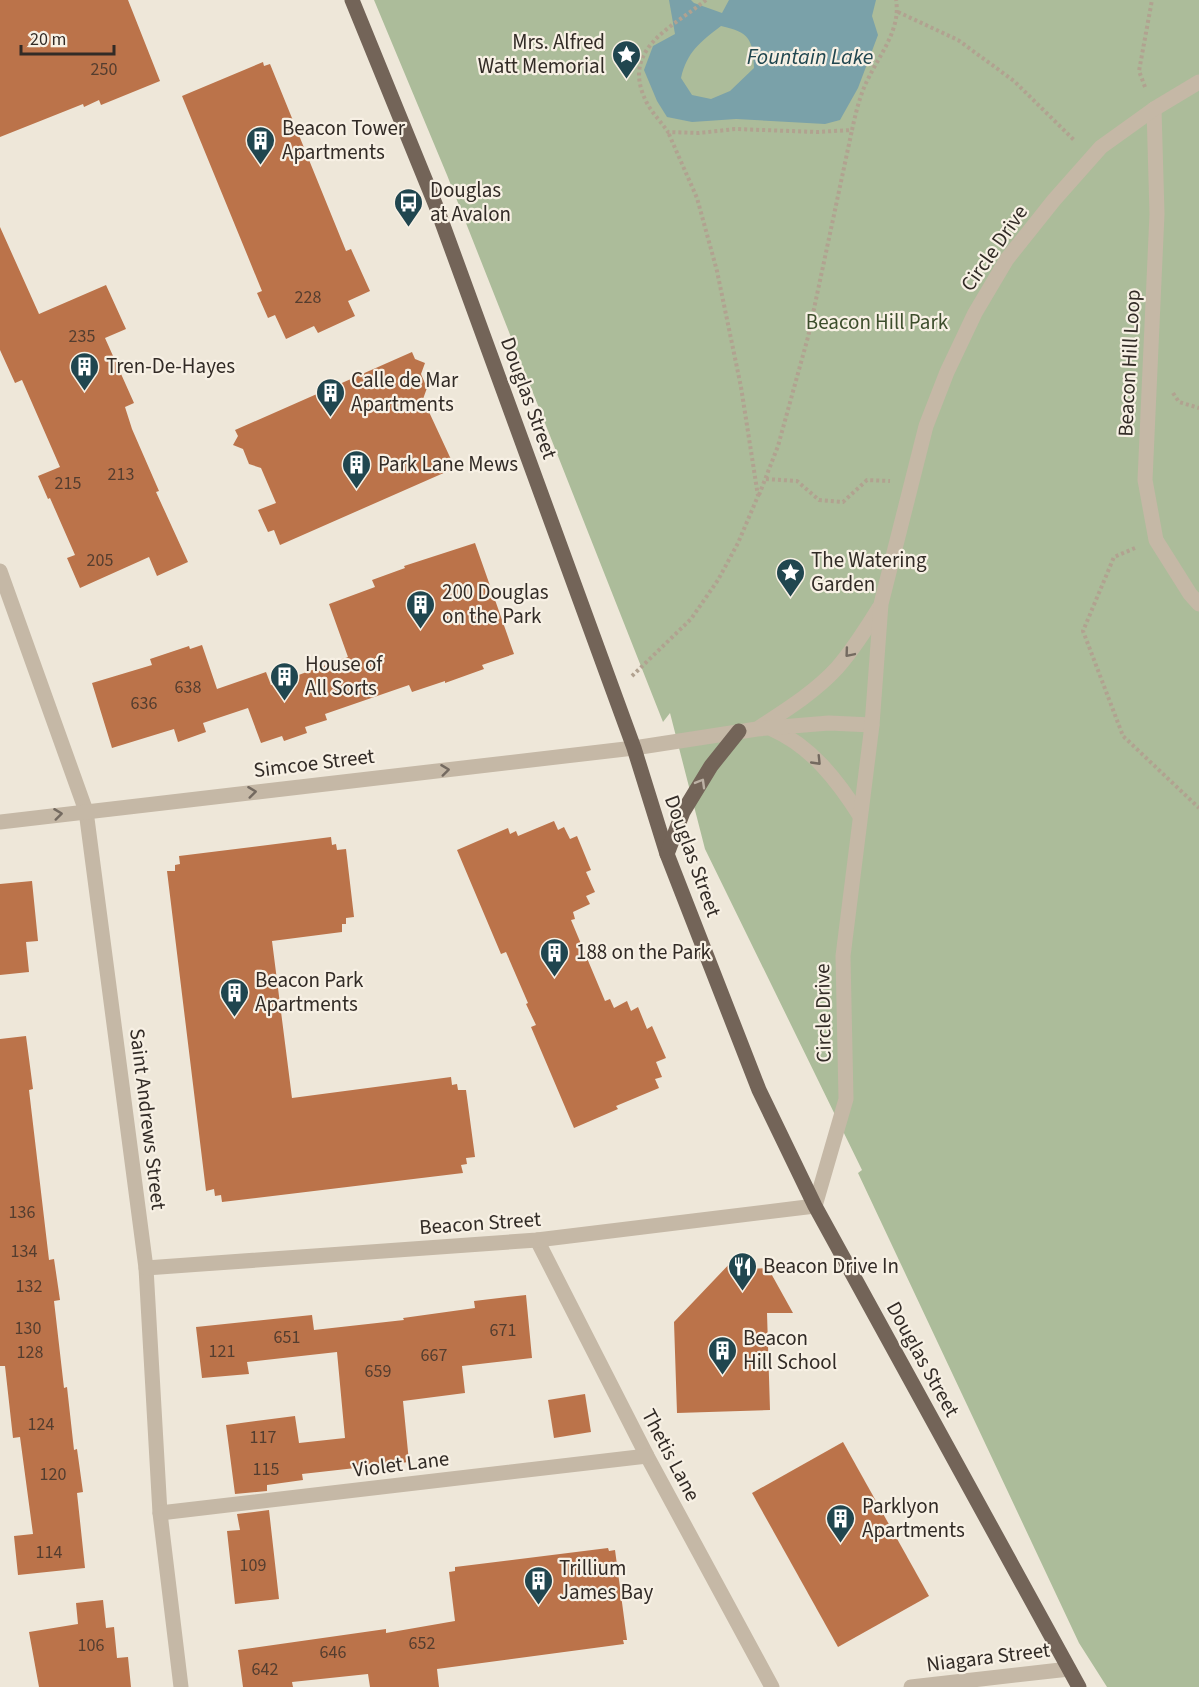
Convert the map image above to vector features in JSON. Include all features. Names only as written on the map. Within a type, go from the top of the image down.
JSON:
[{"type":"main road","name":"Douglas Street","points":[[352,0],[436,206],[634,748],[667,854],[759,1090],[816,1206],[1079,1687]]},
{"type":"main road","points":[[667,854],[683,812],[711,766],[739,731]]},
{"type":"street","name":"Circle Drive","points":[[816,1206],[846,1099],[843,956],[872,724],[881,604],[926,426],[947,372],[975,313],[1007,259],[1054,200],[1101,147],[1154,109],[1199,82]]},
{"type":"street","name":"Beacon Hill Loop","points":[[1154,109],[1157,214],[1145,480],[1156,540],[1190,594],[1199,604]]},
{"type":"street","name":"Saint Andrews Street","points":[[0,571],[86,811],[146,1268],[160,1514],[181,1687]]},
{"type":"street","name":"Circle Drive","points":[[763,728],[835,670],[861,639],[881,604]]},
{"type":"street","name":"Circle Drive","points":[[634,748],[763,728],[829,723],[872,724]]},
{"type":"street","points":[[763,728],[785,735],[803,746],[844,790],[860,816]]},
{"type":"street","name":"Simcoe Street","points":[[0,822],[634,748]]},
{"type":"street","name":"Beacon Street","points":[[146,1268],[537,1240],[816,1206]]},
{"type":"street","name":"Thetis Lane","points":[[537,1240],[647,1456],[772,1687]]},
{"type":"street","name":"Violet Lane","points":[[160,1514],[647,1456]]},
{"type":"street","name":"Niagara Street","points":[[911,1687],[1069,1669]]},
{"type":"path","points":[[632,676],[691,619],[711,590],[738,543],[766,480],[778,446],[808,338],[861,96],[868,78],[885,49],[898,12],[896,0]]},
{"type":"path","points":[[1152,0],[1140,71],[1154,109]]},
{"type":"path","points":[[704,1],[648,45],[641,63],[640,81],[648,105],[668,132],[697,198],[717,271],[741,387],[758,496]]},
{"type":"path","points":[[898,12],[958,40],[1014,81],[1092,158]]},
{"type":"path","points":[[668,132],[699,133],[735,129],[817,132],[852,130]]},
{"type":"path","points":[[1170,387],[1179,402],[1199,408]]},
{"type":"path","points":[[766,480],[797,481],[819,500],[843,502],[867,480],[912,482]]},
{"type":"path","points":[[1156,540],[1114,556],[1083,631],[1123,736],[1199,808]]},
{"type":"green space","name":"Beacon Hill Park","points":[[374,0],[1199,0],[1199,1687],[1107,1687],[1079,1643],[858,1173],[862,1170],[705,849],[670,713],[663,722],[447,175]]},
{"type":"water","name":"Fountain Lake","points":[[669,0],[691,0],[722,13],[729,0],[876,0],[872,16],[878,35],[858,88],[840,120],[825,124],[736,119],[692,122],[667,117],[657,101],[644,70],[653,46],[675,34]],"holes":[[[721,26],[744,35],[751,44],[754,68],[730,91],[711,99],[692,95],[681,78],[691,54]]]},
{"type":"building","points":[[0,0],[128,0],[160,81],[101,105],[99,100],[84,107],[83,104],[0,137]]},
{"type":"building","name":"Beacon Tower Apartments","points":[[263,62],[264,66],[270,64],[346,251],[351,249],[370,291],[348,301],[355,316],[318,333],[314,326],[286,339],[275,315],[268,318],[257,293],[262,291],[182,96]]},
{"type":"building","points":[[0,227],[39,314],[106,285],[126,329],[105,338],[134,403],[125,407],[159,491],[156,492],[188,562],[157,576],[149,557],[80,588],[67,558],[75,555],[38,476],[60,467],[22,380],[15,383],[0,350]]},
{"type":"building","points":[[412,352],[415,359],[425,363],[421,374],[427,388],[423,399],[455,468],[280,545],[274,530],[268,532],[258,510],[276,503],[261,468],[249,464],[243,449],[233,445],[238,436],[235,430]]},
{"type":"building","points":[[475,543],[514,654],[482,665],[484,669],[445,683],[445,681],[412,692],[409,685],[325,714],[327,720],[305,727],[307,733],[284,741],[282,736],[261,743],[248,708],[203,723],[206,732],[178,742],[174,729],[112,748],[92,683],[152,665],[150,659],[189,646],[190,649],[202,645],[217,689],[266,672],[271,685],[348,657],[329,604],[375,587],[372,580],[405,568],[404,566]]},
{"type":"building","name":"188 on the Park","points":[[554,821],[558,830],[564,827],[570,839],[577,836],[591,870],[586,872],[595,892],[586,896],[590,904],[573,912],[575,919],[571,920],[605,1001],[610,999],[614,1008],[627,1001],[631,1011],[638,1007],[647,1029],[652,1026],[666,1058],[656,1062],[662,1077],[655,1079],[659,1088],[616,1106],[618,1109],[574,1128],[531,1027],[536,1025],[526,1004],[528,1003],[506,952],[501,954],[457,850],[508,828],[510,834],[516,831],[518,836]]},
{"type":"building","name":"Beacon Park Apartments","points":[[331,837],[332,845],[336,844],[337,850],[346,849],[354,917],[346,918],[346,924],[342,924],[342,932],[272,941],[292,1098],[451,1077],[452,1085],[457,1084],[458,1090],[466,1090],[475,1157],[466,1158],[467,1164],[461,1165],[463,1173],[222,1202],[221,1195],[215,1196],[214,1189],[206,1191],[167,871],[175,871],[175,865],[180,864],[179,856]]},
{"type":"building","points":[[32,881],[38,941],[26,942],[29,972],[0,975],[0,884]]},
{"type":"building","points":[[26,1036],[33,1089],[29,1090],[49,1260],[54,1259],[60,1300],[54,1301],[64,1388],[67,1387],[74,1450],[77,1449],[83,1492],[77,1493],[85,1568],[18,1575],[14,1536],[33,1534],[20,1437],[13,1438],[5,1366],[0,1366],[0,1039]]},
{"type":"building","points":[[735,1258],[746,1269],[768,1268],[793,1313],[767,1313],[770,1410],[677,1413],[674,1322]]},
{"type":"building","points":[[526,1295],[532,1358],[462,1366],[465,1393],[403,1401],[409,1462],[302,1474],[303,1480],[267,1485],[267,1491],[235,1494],[226,1425],[295,1416],[299,1443],[345,1438],[337,1352],[247,1362],[249,1374],[202,1378],[196,1327],[312,1315],[314,1330],[404,1320],[403,1318],[475,1308],[474,1301]]},
{"type":"building","points":[[585,1394],[591,1432],[554,1438],[548,1400]]},
{"type":"building","name":"Parklyon Apartments","points":[[843,1442],[929,1596],[838,1647],[752,1493]]},
{"type":"building","points":[[269,1510],[279,1599],[235,1604],[227,1531],[240,1530],[237,1514]]},
{"type":"building","points":[[608,1548],[609,1551],[615,1550],[627,1640],[623,1640],[624,1644],[437,1669],[439,1687],[370,1687],[368,1674],[292,1682],[293,1687],[243,1687],[238,1650],[386,1629],[386,1633],[455,1621],[449,1572],[455,1571],[455,1567]]},
{"type":"building","points":[[103,1600],[106,1628],[114,1627],[117,1658],[128,1657],[131,1687],[39,1687],[29,1632],[78,1624],[76,1603]]},
{"type":"place","name":"Mrs. Alfred Watt Memorial","points":[[626,80]]},
{"type":"place","name":"Beacon Tower Apartments","points":[[261,166]]},
{"type":"place","name":"Douglas at Avalon","points":[[409,228]]},
{"type":"place","name":"Tren-De-Hayes","points":[[85,392]]},
{"type":"place","name":"Calle de Mar Apartments","points":[[330,418]]},
{"type":"place","name":"Park Lane Mews","points":[[357,490]]},
{"type":"place","name":"The Watering Garden","points":[[790,598]]},
{"type":"place","name":"200 Douglas on the Park","points":[[421,630]]},
{"type":"place","name":"House of All Sorts","points":[[284,702]]},
{"type":"place","name":"188 on the Park","points":[[555,978]]},
{"type":"place","name":"Beacon Park Apartments","points":[[234,1018]]},
{"type":"place","name":"Beacon Drive In","points":[[742,1292]]},
{"type":"place","name":"Beacon Hill School","points":[[722,1376]]},
{"type":"place","name":"Parklyon Apartments","points":[[841,1544]]},
{"type":"place","name":"Trillium James Bay","points":[[538,1606]]}]
